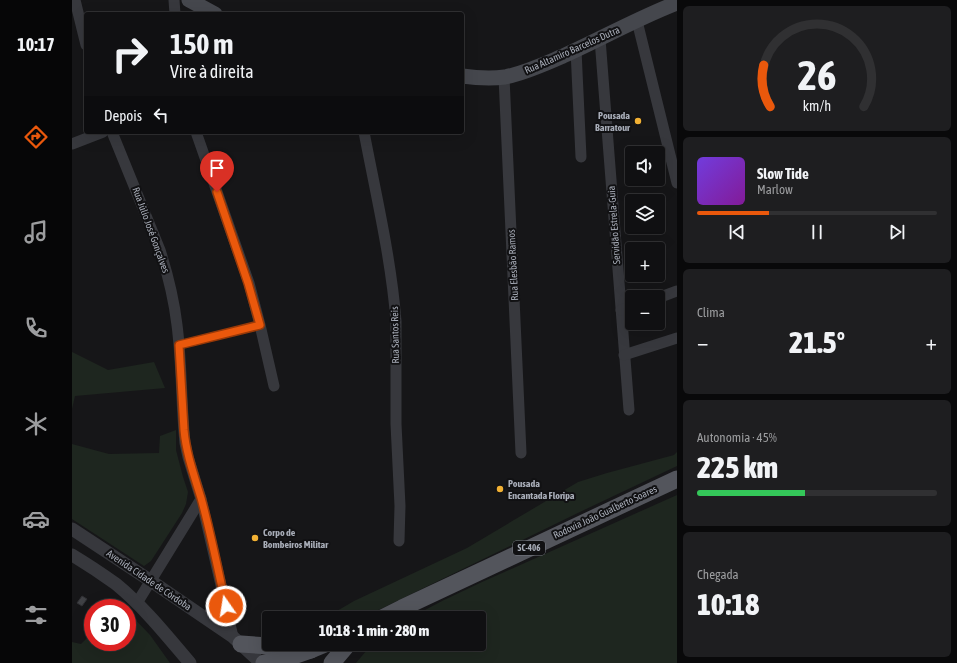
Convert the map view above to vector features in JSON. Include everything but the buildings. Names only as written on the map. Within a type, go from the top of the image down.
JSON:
[{"type":"main road","points":[[189,0],[211,12]]},
{"type":"main road","name":"Rua Altamiro Barcelos Dutra","points":[[464,76],[489,78],[504,77],[531,69],[576,50],[677,3]]},
{"type":"main road","name":"Rodovia João Gualberto Soares","points":[[396,611],[677,479]]},
{"type":"main road","points":[[237,640],[262,644]]},
{"type":"main road","points":[[264,663],[281,660],[307,651]]},
{"type":"main road","points":[[332,663],[342,651]]},
{"type":"street","points":[[174,0],[175,12]]},
{"type":"street","points":[[74,2],[84,38]]},
{"type":"street","points":[[637,21],[677,183]]},
{"type":"street","name":"Servidão Estrela-Guia","points":[[600,39],[628,410]]},
{"type":"street","points":[[576,50],[581,157]]},
{"type":"street","name":"Rua Elesbão Ramos","points":[[504,77],[521,453]]},
{"type":"street","points":[[72,144],[98,134]]},
{"type":"street","name":"Rua Júlio José Gonçalves","points":[[113,134],[166,270],[173,299],[179,345],[185,443],[237,640]]},
{"type":"street","points":[[197,134],[254,300],[274,386]]},
{"type":"street","name":"Rua Santos Reis","points":[[364,134],[390,266],[395,302],[396,439],[400,506],[399,540]]},
{"type":"street","points":[[665,295],[677,291]]},
{"type":"street","points":[[621,310],[625,309]]},
{"type":"street","points":[[624,355],[677,338]]},
{"type":"street","points":[[137,603],[201,499]]},
{"type":"street","name":"Avenida Cidade de Córdoba","points":[[72,529],[151,580],[237,640],[261,663]]},
{"type":"street","points":[[72,555],[102,574],[137,603],[190,663]]},
{"type":"lane","points":[[179,345],[260,325]]},
{"type":"shaded area","points":[[72,352],[108,370],[154,362],[165,388],[75,396],[72,409]]},
{"type":"shaded area","points":[[176,430],[176,450],[188,492],[186,504],[182,513],[151,561],[144,566],[72,519],[72,444],[109,454],[159,453],[160,436]]},
{"type":"shaded area","points":[[677,452],[677,466],[376,611],[337,611],[354,601],[467,548],[578,482],[674,455]]},
{"type":"shaded area","points":[[677,495],[677,663],[356,663],[366,651],[486,651],[486,611],[423,611],[482,582]]},
{"type":"shaded area","points":[[136,620],[150,635],[170,663],[72,663],[72,642],[81,644],[84,641],[84,651],[136,651]]},
{"type":"place","name":"Pousada Barratour","points":[[638,121]]},
{"type":"place","name":"Pousada Encantada Floripa","points":[[500,489]]},
{"type":"place","name":"Corpo de Bombeiros Militar","points":[[255,538]]},
{"type":"route","points":[[217,192],[244,267],[260,325],[179,345],[185,443],[201,499],[226,606]]}]
